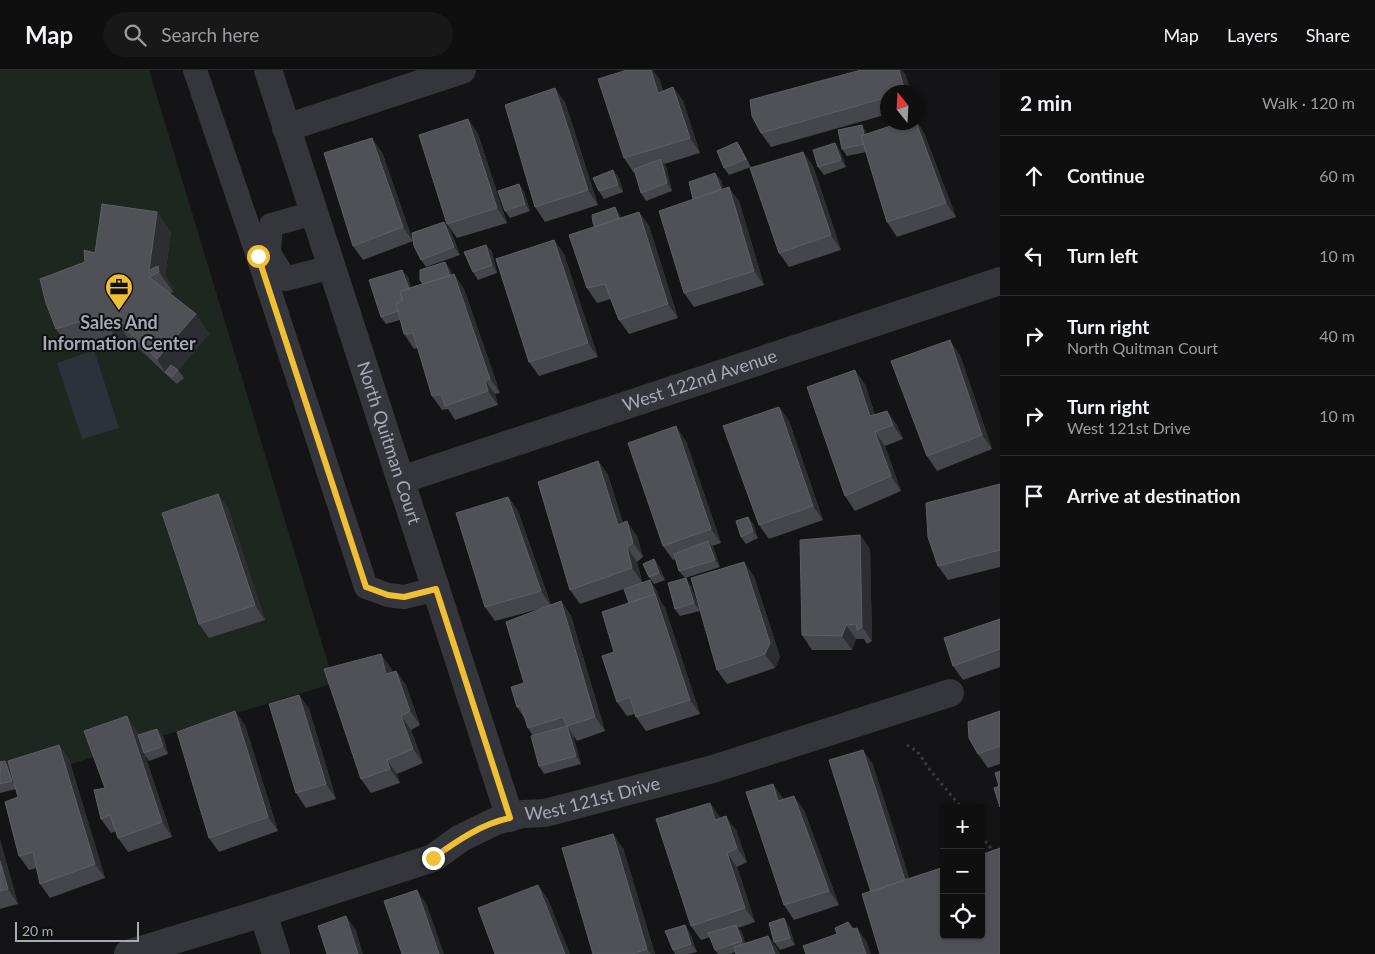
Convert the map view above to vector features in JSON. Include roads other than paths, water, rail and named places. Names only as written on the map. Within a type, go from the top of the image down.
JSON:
[{"type":"street","name":"North Quitman Court","points":[[268,70],[510,818]]},
{"type":"street","points":[[286,128],[462,70]]},
{"type":"street","name":"West 122nd Avenue","points":[[401,480],[1000,281]]},
{"type":"street","name":"West 121st Drive","points":[[128,954],[433,858],[461,838],[496,821],[524,814],[545,813],[713,769],[950,693]]},
{"type":"street","points":[[263,913],[276,954]]},
{"type":"lane","points":[[195,70],[264,255],[366,587],[388,595],[404,597],[436,589]]},
{"type":"lane","points":[[264,255],[271,225],[314,213]]},
{"type":"lane","points":[[264,255],[285,279],[332,267]]},
{"type":"place","name":"Sales And Information Center","points":[[119,311]]}]
